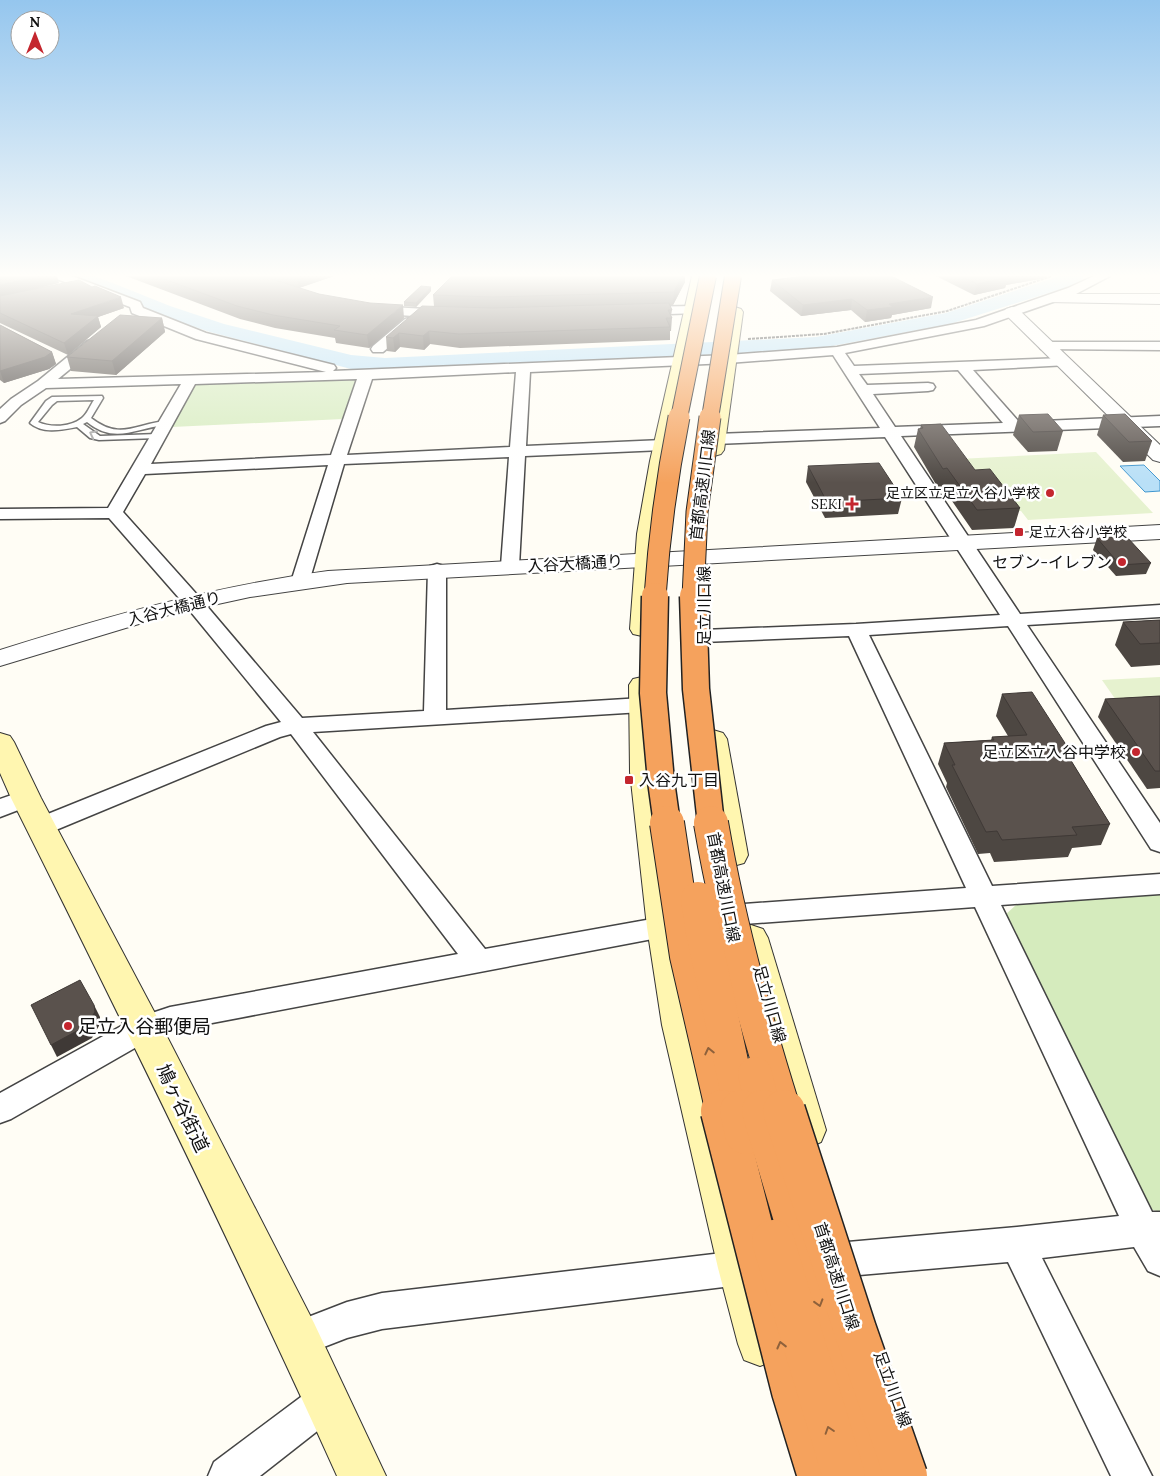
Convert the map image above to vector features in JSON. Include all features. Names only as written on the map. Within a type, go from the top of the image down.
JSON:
[{"type":"highway","name":"首都高速川口線","points":[[693,345],[667,478],[658,549],[653,693],[662,781],[687,956],[728,1136],[793,1391],[819,1476]]},
{"type":"highway","name":"首都高速川口線","points":[[722,345],[704,456],[695,529],[692,599],[694,670],[704,773],[720,870],[740,932],[767,1057],[863,1357],[906,1476]]},
{"type":"highway","points":[[679,412],[673,484],[668,589],[669,692],[679,781],[703,933],[760,1198],[814,1382],[844,1476]]},
{"type":"highway","points":[[740,932],[752,1058],[768,1132],[841,1374],[875,1476]]},
{"type":"main road","points":[[685,345],[663,445],[645,560],[641,638],[644,772],[663,927],[680,1025],[739,1268],[797,1476]]},
{"type":"main road","name":"足立川口線","points":[[730,345],[715,439],[708,502],[704,556],[703,636],[708,704],[740,932],[846,1259],[924,1476]]},
{"type":"main road","name":"鳩ヶ谷街道","points":[[0,742],[23,811],[144,1028],[298,1339],[362,1476]]},
{"type":"street","points":[[0,418],[16,402],[43,384],[90,345]]},
{"type":"street","points":[[237,345],[360,375]]},
{"type":"street","points":[[378,349],[383,345]]},
{"type":"street","points":[[43,384],[360,375],[728,359],[837,351],[868,345]]},
{"type":"street","points":[[1046,346],[1160,346]]},
{"type":"street","points":[[1046,346],[1160,456]]},
{"type":"street","points":[[837,351],[1160,843]]},
{"type":"street","points":[[54,356],[70,361]]},
{"type":"street","points":[[849,370],[1063,362]]},
{"type":"street","points":[[962,366],[1014,426]]},
{"type":"street","points":[[510,566],[523,367]]},
{"type":"street","points":[[300,582],[338,458],[360,375]]},
{"type":"street","points":[[114,513],[190,379]]},
{"type":"street","points":[[862,390],[928,387]]},
{"type":"street","points":[[715,439],[1160,421]]},
{"type":"street","points":[[140,469],[338,458],[663,445]]},
{"type":"street","points":[[0,514],[114,513],[193,602],[296,726],[478,960]]},
{"type":"street","name":"入谷大橋通り","points":[[0,658],[142,615],[193,602],[300,582],[347,576],[1160,532]]},
{"type":"street","points":[[435,717],[437,570]]},
{"type":"street","points":[[703,636],[856,630],[1160,611]]},
{"type":"street","points":[[856,630],[983,897],[1151,1229],[1160,1260]]},
{"type":"street","points":[[23,811],[274,730],[296,726],[642,705]]},
{"type":"street","points":[[740,932],[983,897],[1160,884]]},
{"type":"street","points":[[0,1109],[144,1028],[170,1018],[663,927]]},
{"type":"street","points":[[298,1339],[347,1320],[382,1311],[739,1268],[1017,1244],[1151,1229]]},
{"type":"street","points":[[1017,1244],[1132,1476]]},
{"type":"street","points":[[228,1476],[326,1401]]},
{"type":"lane","points":[[86,398],[98,382]]},
{"type":"lane","points":[[86,398],[100,398],[100,400],[87,418],[78,424],[55,428],[40,426],[34,423],[49,403],[55,399],[86,398]]},
{"type":"lane","points":[[87,418],[101,430],[109,432],[138,430],[151,424],[162,430]]},
{"type":"lane","points":[[78,424],[93,436],[99,438],[162,430]]},
{"type":"green space","points":[[351,378],[357,380],[343,419],[172,427],[194,385],[202,382]]},
{"type":"green space","points":[[1096,452],[1153,513],[1028,520],[1021,511],[1008,512],[958,459]]},
{"type":"green space","points":[[1160,677],[1160,711],[1118,703],[1102,680]]},
{"type":"green space","points":[[1160,894],[1160,1212],[1144,1207],[1005,915],[1016,905]]},
{"type":"water","points":[[1144,465],[1160,481],[1160,491],[1145,492],[1120,466]]},
{"type":"building","points":[[0,345],[38,345],[52,352],[45,357],[0,371]]},
{"type":"building","points":[[82,345],[131,345],[112,361],[67,357]]},
{"type":"building","points":[[1048,414],[1063,431],[1033,432],[1019,415]]},
{"type":"building","points":[[1125,414],[1152,441],[1129,442],[1103,415]]},
{"type":"building","points":[[941,424],[975,470],[990,469],[1020,508],[977,510],[947,468],[943,469],[918,429],[923,428],[921,425]]},
{"type":"building","points":[[879,463],[902,498],[827,502],[808,466]]},
{"type":"building","points":[[1126,536],[1151,563],[1120,565],[1097,538]]},
{"type":"building","points":[[1160,620],[1160,643],[1140,644],[1123,622]]},
{"type":"building","points":[[1032,692],[1072,754],[1067,754],[1110,824],[1072,827],[1077,835],[1002,840],[997,831],[986,832],[952,765],[955,765],[944,743],[994,740],[992,737],[1027,735],[1002,694]]},
{"type":"building","points":[[1160,696],[1160,771],[1155,771],[1105,699]]},
{"type":"building","points":[[80,980],[94,1005],[95,1012],[86,1026],[51,1045],[31,1005]]},
{"type":"waterway","points":[[284,345],[351,362],[385,365],[779,345]]},
{"type":"place","name":"足立区立足立入谷小学校","points":[[1050,493]]},
{"type":"place","name":"SEKI","points":[[852,504]]},
{"type":"place","name":"足立入谷小学校","points":[[1019,532]]},
{"type":"place","name":"セブン-イレブン","points":[[1122,562]]},
{"type":"place","name":"足立区立入谷中学校","points":[[1136,752]]},
{"type":"place","name":"入谷九丁目","points":[[629,780]]},
{"type":"place","name":"足立入谷郵便局","points":[[68,1026]]}]
